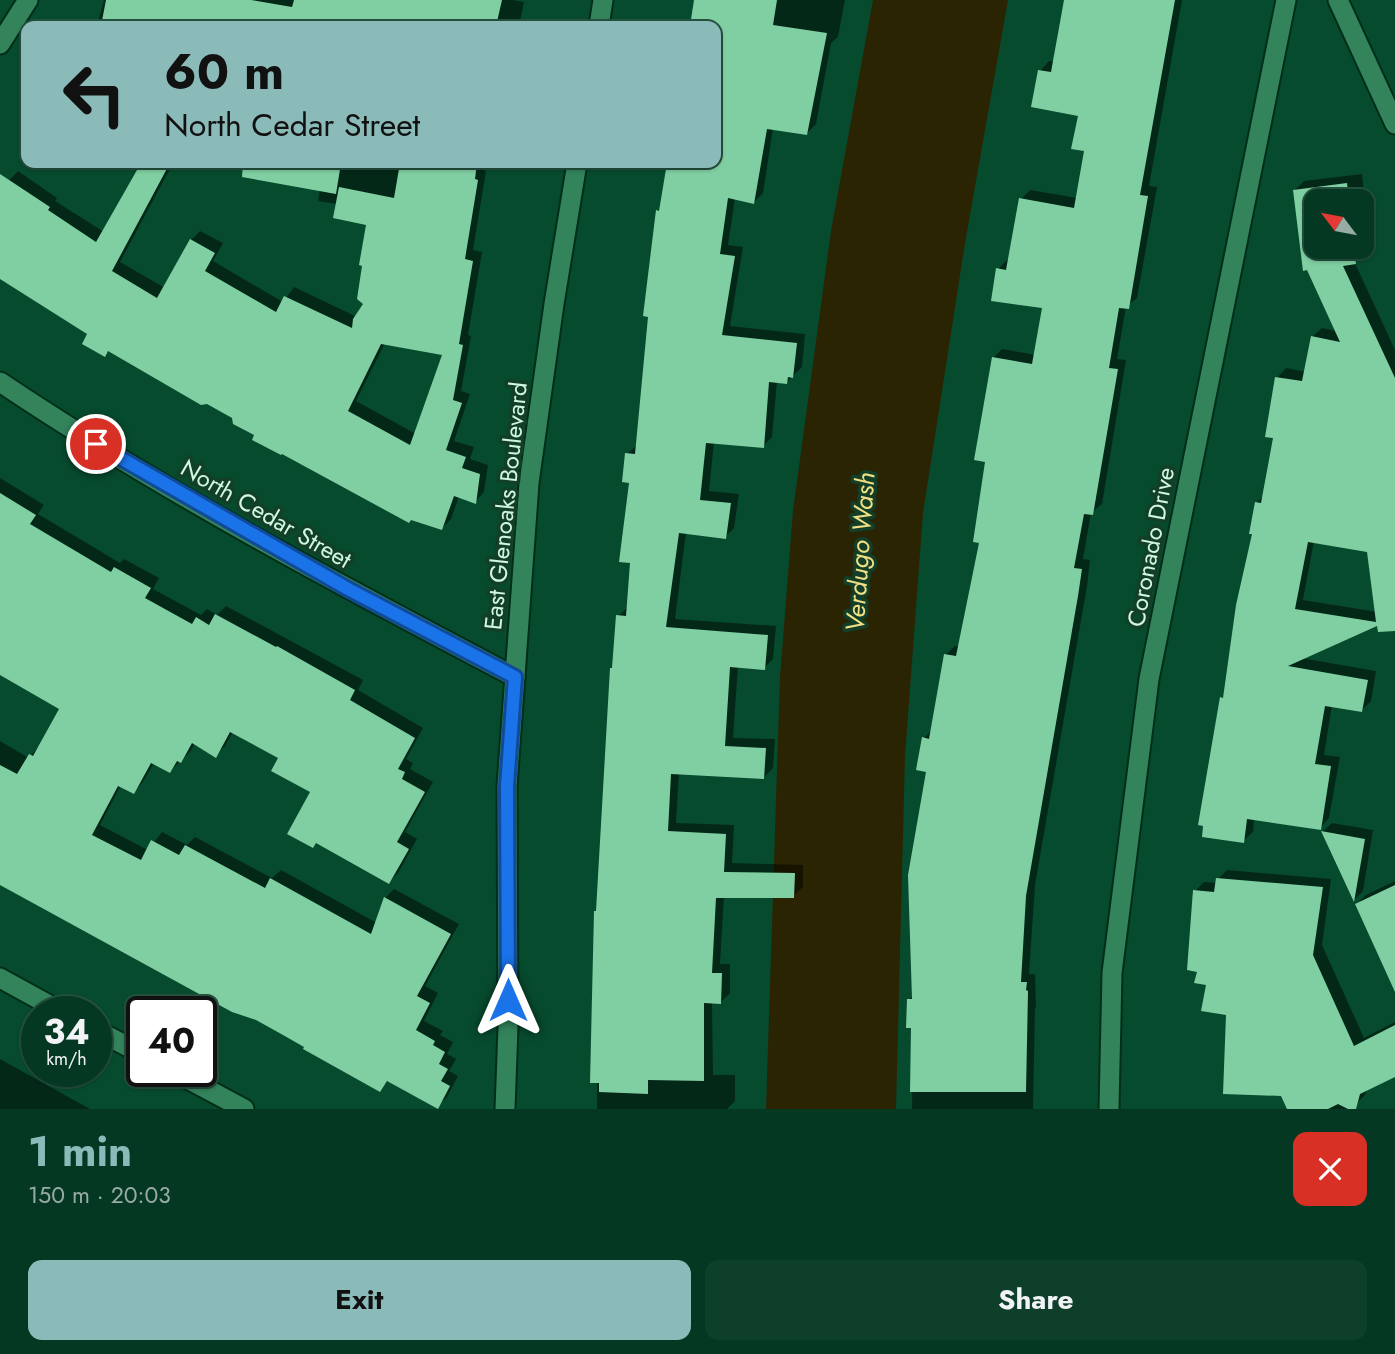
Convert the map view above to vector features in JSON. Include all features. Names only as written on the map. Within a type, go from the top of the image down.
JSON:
[{"type":"street","points":[[0,44],[28,0]]},
{"type":"street","points":[[600,21],[603,0]]},
{"type":"street","name":"Coronado Drive","points":[[1109,1109],[1112,973],[1149,679],[1286,0]]},
{"type":"street","points":[[1338,0],[1395,124]]},
{"type":"street","name":"East Glenoaks Boulevard","points":[[505,1109],[508,1027],[507,786],[529,483],[576,168]]},
{"type":"street","name":"North Cedar Street","points":[[0,382],[73,431],[348,589],[515,677]]},
{"type":"street","points":[[0,978],[33,996]]},
{"type":"street","points":[[203,1087],[244,1109]]},
{"type":"water","name":"Verdugo Wash","points":[[873,0],[1008,0],[965,243],[923,513],[905,756],[896,1109],[766,1109],[780,677],[793,511],[831,231]]},
{"type":"building","points":[[106,0],[251,0],[292,7],[294,0],[502,0],[497,21],[102,21]]},
{"type":"building","points":[[694,0],[777,0],[773,25],[827,33],[807,135],[767,129],[754,204],[728,198],[720,254],[735,256],[722,335],[797,343],[793,378],[788,377],[787,384],[769,382],[764,448],[706,443],[700,500],[731,503],[726,539],[679,533],[666,627],[768,635],[765,670],[730,667],[725,746],[766,748],[764,779],[671,774],[668,831],[726,834],[724,872],[795,873],[794,898],[716,898],[712,973],[722,973],[721,1004],[704,1003],[704,1081],[648,1080],[648,1094],[599,1092],[599,1083],[590,1083],[594,911],[610,668],[616,615],[626,616],[630,563],[619,562],[629,483],[622,482],[625,453],[635,454],[648,317],[643,316],[656,210],[659,211],[666,168],[721,168],[721,21],[691,21]]},
{"type":"building","points":[[1064,0],[1175,0],[1140,195],[1148,196],[1129,309],[1119,308],[1109,368],[1118,369],[1093,515],[1084,514],[1074,568],[1082,569],[1026,896],[1021,982],[1027,982],[1028,991],[1026,1092],[910,1092],[911,1028],[906,1028],[907,999],[912,999],[908,875],[926,772],[916,770],[922,737],[929,739],[944,654],[956,656],[979,543],[973,542],[985,462],[974,460],[992,357],[1032,364],[1042,308],[991,301],[996,268],[1006,270],[1019,198],[1074,208],[1084,151],[1071,149],[1078,116],[1031,107],[1038,70],[1051,72]]},
{"type":"building","points":[[138,168],[167,168],[112,271],[157,298],[190,239],[215,253],[205,271],[276,312],[284,296],[352,328],[353,319],[363,304],[357,299],[362,266],[359,265],[366,225],[333,218],[339,187],[394,198],[399,168],[476,168],[475,179],[478,180],[465,259],[473,261],[453,400],[462,403],[446,450],[466,457],[462,468],[480,474],[476,504],[454,496],[442,530],[411,520],[409,523],[252,440],[254,435],[233,424],[232,418],[207,404],[201,405],[108,351],[105,357],[82,344],[87,334],[0,279],[0,174],[50,207],[48,210],[96,242]],"holes":[[[381,344],[442,355],[410,445],[348,411]]]},
{"type":"building","points":[[243,168],[340,168],[336,194],[242,177]]},
{"type":"building","points":[[1347,183],[1348,189],[1304,189],[1304,259],[1355,259],[1356,264],[1343,266],[1395,378],[1395,631],[1378,632],[1377,626],[1288,666],[1368,680],[1362,712],[1325,706],[1315,764],[1331,766],[1321,830],[1247,819],[1244,843],[1202,837],[1203,826],[1198,825],[1220,697],[1223,698],[1236,605],[1252,534],[1249,534],[1255,502],[1261,503],[1273,438],[1265,437],[1275,377],[1302,381],[1311,336],[1340,342],[1307,270],[1303,271],[1293,190]],"holes":[[[1308,542],[1367,552],[1376,622],[1295,609]]]},
{"type":"building","points":[[0,493],[36,515],[30,524],[111,572],[114,567],[151,588],[145,598],[192,624],[196,617],[209,625],[215,614],[277,646],[355,690],[350,700],[415,738],[398,769],[405,772],[402,779],[425,792],[397,842],[409,849],[389,884],[316,843],[313,848],[287,834],[310,792],[271,771],[278,758],[230,732],[216,758],[192,743],[181,763],[177,761],[170,773],[151,763],[134,794],[118,786],[92,835],[141,860],[151,840],[179,855],[185,845],[265,888],[270,878],[371,934],[384,897],[451,934],[417,996],[430,1003],[416,1030],[435,1041],[433,1045],[445,1052],[439,1064],[448,1069],[441,1081],[450,1086],[438,1109],[387,1081],[380,1092],[256,1020],[217,1004],[217,996],[203,996],[0,885],[0,765],[17,774],[29,754],[33,756],[59,709],[0,675]]},
{"type":"building","points":[[1321,831],[1365,839],[1354,902]]},
{"type":"building","points":[[1216,878],[1323,887],[1313,955],[1354,1046],[1395,1025],[1395,1077],[1360,1094],[1356,1109],[1348,1109],[1338,1104],[1328,1109],[1287,1109],[1281,1096],[1223,1094],[1226,1015],[1201,1011],[1206,985],[1194,983],[1197,972],[1187,970],[1193,890],[1214,892]]},
{"type":"building","points":[[1395,885],[1395,992],[1355,904]]},
{"type":"route","points":[[96,444],[348,589],[515,677],[507,786],[508,1000]]}]
